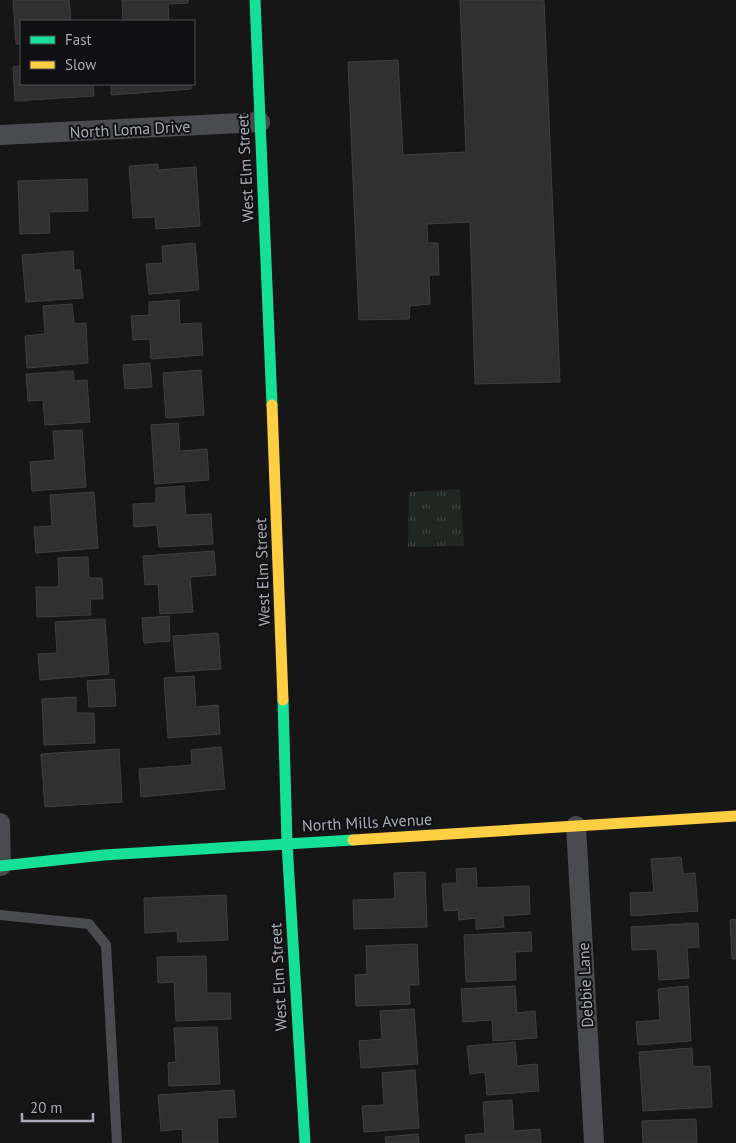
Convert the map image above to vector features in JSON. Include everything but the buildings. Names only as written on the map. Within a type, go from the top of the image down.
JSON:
[{"type":"street","name":"West Elm Street","points":[[255,0],[276,499],[287,843],[304,1143]]},
{"type":"street","name":"North Loma Drive","points":[[0,135],[260,122]]},
{"type":"street","name":"North Mills Avenue","points":[[1,866],[104,855],[736,816]]},
{"type":"street","points":[[0,823],[1,866]]},
{"type":"street","name":"Debbie Lane","points":[[576,826],[594,1143]]},
{"type":"lane","points":[[0,915],[89,924],[106,944],[117,1143]]},
{"type":"green space","points":[[460,489],[464,546],[408,547],[409,492]]},
{"type":"traffic: fast","points":[[255,0],[272,405]]},
{"type":"traffic: fast","points":[[283,700],[287,843],[305,1143]]},
{"type":"traffic: fast","points":[[0,866],[104,855],[353,840]]},
{"type":"traffic: slow","points":[[272,405],[283,700]]},
{"type":"traffic: slow","points":[[353,840],[736,816]]}]
